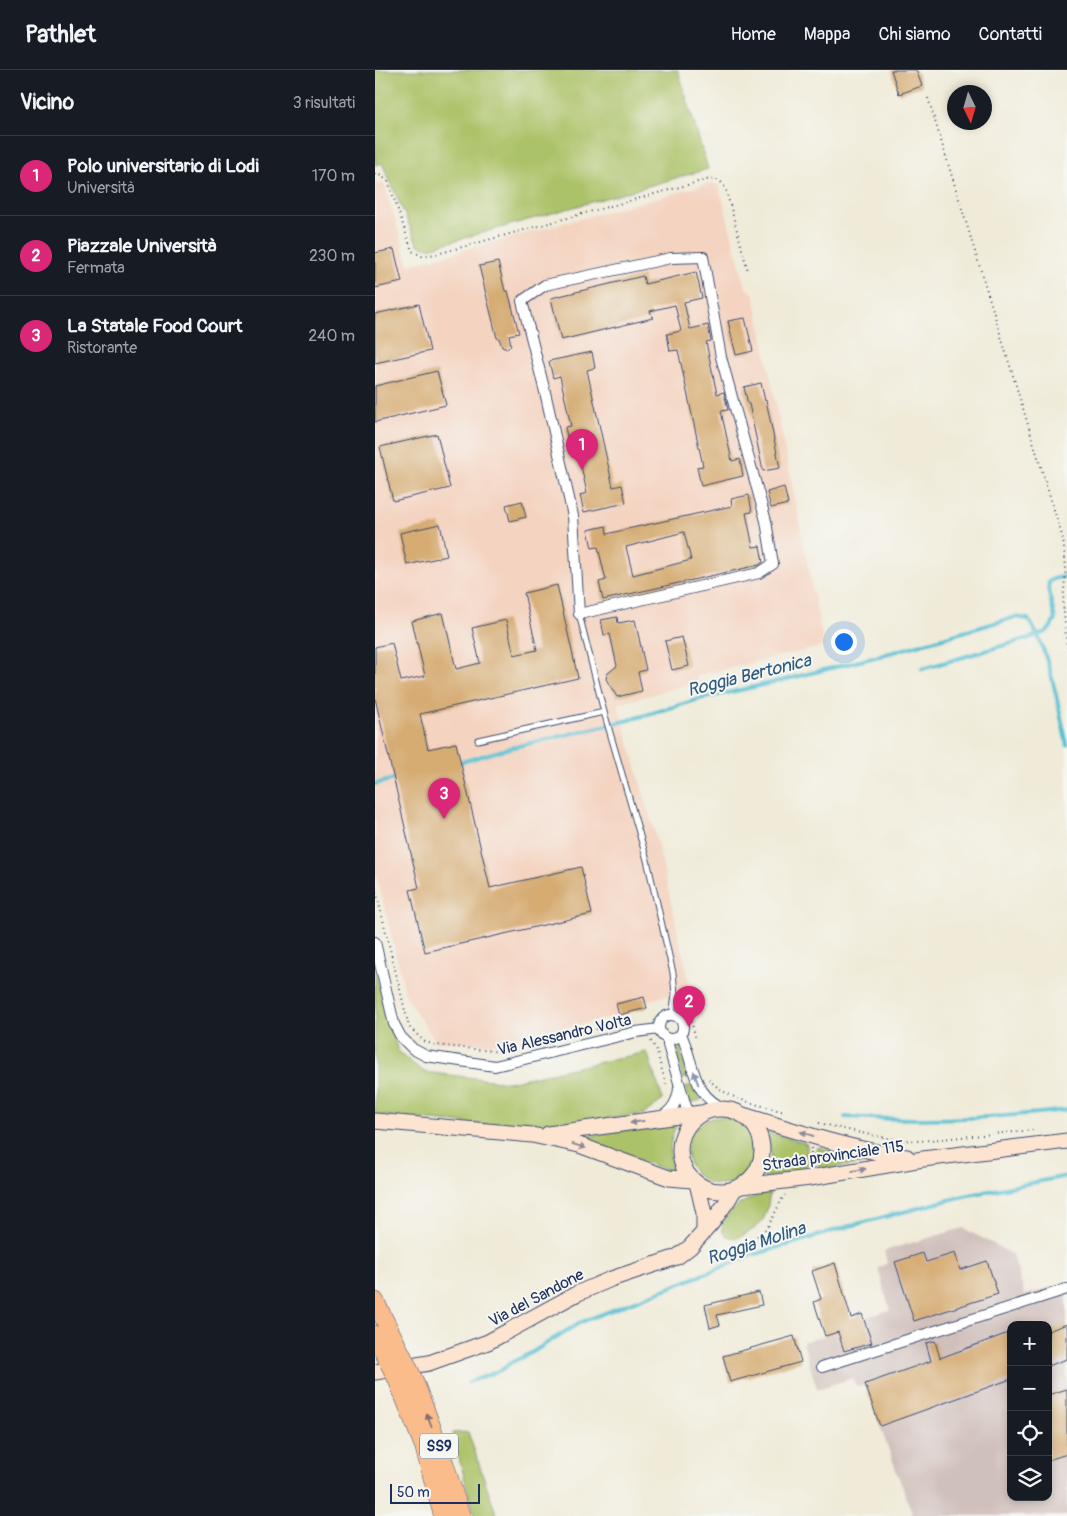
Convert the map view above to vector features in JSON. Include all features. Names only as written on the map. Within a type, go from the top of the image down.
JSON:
[{"type":"highway","name":"SS9","points":[[375,1301],[390,1365]]},
{"type":"highway","name":"SS9","points":[[375,1335],[390,1365],[405,1378],[440,1449],[461,1516]]},
{"type":"highway","name":"SS9","points":[[405,1378],[443,1516]]},
{"type":"main road","points":[[375,1121],[532,1134],[579,1131],[659,1119],[692,1119],[715,1109],[735,1112],[752,1124],[759,1136],[762,1150],[759,1164],[753,1176],[738,1187],[716,1191],[703,1188],[695,1182],[684,1170],[680,1157],[680,1144],[692,1119]]},
{"type":"main road","name":"Strada provinciale 115","points":[[735,1112],[849,1146],[923,1160]]},
{"type":"main road","points":[[532,1134],[579,1145],[669,1178],[695,1182]]},
{"type":"main road","points":[[923,1160],[1067,1141]]},
{"type":"main road","name":"Strada provinciale 115","points":[[738,1187],[923,1160]]},
{"type":"main road","points":[[695,1182],[704,1213],[704,1232]]},
{"type":"main road","name":"Via del Sandone","points":[[390,1365],[429,1363],[488,1342],[576,1294],[611,1279],[677,1257],[704,1232],[738,1187]]},
{"type":"street","points":[[703,257],[721,357],[766,522],[773,564],[759,573],[579,614],[573,516],[523,300],[545,285],[671,258],[703,257]]},
{"type":"street","name":"Via Alessandro Volta","points":[[375,942],[394,1024],[401,1037],[413,1049],[426,1056],[495,1066],[636,1032],[659,1030]]},
{"type":"street","points":[[681,1034],[678,1037],[668,1039],[659,1030],[661,1020],[672,1016],[681,1020],[683,1025],[681,1034],[700,1088],[712,1102],[735,1112]]},
{"type":"street","points":[[668,1039],[679,1085],[692,1119]]},
{"type":"street","points":[[659,1119],[669,1112],[672,1107],[679,1085]]},
{"type":"street","points":[[822,1367],[1067,1289]]},
{"type":"lane","points":[[579,614],[605,715],[647,860],[673,973],[674,999],[672,1016]]},
{"type":"lane","points":[[478,740],[605,715]]},
{"type":"path","points":[[928,98],[1063,539],[1067,567],[1063,602],[1067,648]]},
{"type":"path","points":[[375,174],[388,181],[412,250],[422,256],[437,254],[717,178],[723,182],[726,190],[748,271]]},
{"type":"path","points":[[674,999],[684,1000],[687,1003],[698,1047]]},
{"type":"path","points":[[812,1121],[882,1138],[903,1140],[944,1139],[1041,1130]]},
{"type":"shaded area","points":[[384,183],[409,265],[712,183],[719,186],[746,288],[754,294],[824,646],[696,676],[697,682],[618,704],[658,845],[691,990],[645,1001],[647,1008],[503,1044],[436,1042],[407,999],[375,870],[375,184]]},
{"type":"shaded area","points":[[963,1228],[1012,1254],[1025,1295],[1067,1282],[1067,1516],[913,1516],[865,1385],[857,1387],[853,1378],[817,1389],[803,1342],[838,1332],[835,1323],[862,1314],[864,1318],[890,1310],[878,1268],[887,1263],[884,1251]]},
{"type":"green space","points":[[375,70],[678,70],[708,169],[429,248],[418,245],[382,163],[375,165]]},
{"type":"green space","points":[[375,970],[398,1052],[424,1072],[508,1082],[647,1052],[663,1100],[644,1114],[530,1129],[375,1115]]},
{"type":"green space","points":[[678,1043],[689,1077],[683,1079],[674,1044]]},
{"type":"green space","points":[[692,1085],[701,1100],[689,1103],[685,1087]]},
{"type":"green space","points":[[728,1117],[740,1123],[749,1132],[755,1144],[753,1164],[745,1175],[728,1185],[714,1185],[697,1175],[689,1164],[687,1144],[697,1127],[708,1119]]},
{"type":"green space","points":[[676,1122],[670,1147],[674,1170],[672,1172],[579,1138]]},
{"type":"green space","points":[[766,1131],[807,1144],[807,1165],[802,1172],[763,1178],[770,1162],[771,1152]]},
{"type":"green space","points":[[818,1147],[842,1154],[881,1161],[822,1169],[816,1159]]},
{"type":"green space","points":[[770,1192],[765,1216],[758,1225],[738,1238],[729,1237],[724,1234],[723,1224],[735,1208],[747,1200]]},
{"type":"green space","points":[[468,1432],[497,1516],[475,1516],[452,1433]]},
{"type":"building","points":[[891,70],[916,70],[922,86],[899,94]]},
{"type":"building","points":[[394,249],[402,282],[375,288],[375,253]]},
{"type":"building","points":[[498,262],[505,291],[508,291],[519,333],[509,335],[511,345],[507,349],[502,347],[499,338],[497,338],[479,266]]},
{"type":"building","points":[[696,272],[702,298],[684,302],[690,329],[708,325],[711,341],[706,342],[717,394],[724,392],[728,410],[721,411],[732,461],[740,459],[743,476],[701,486],[697,467],[703,466],[678,350],[670,351],[667,334],[681,331],[675,305],[650,311],[653,318],[561,340],[551,298],[643,276],[645,284]]},
{"type":"building","points":[[419,304],[430,351],[375,363],[375,314]]},
{"type":"building","points":[[745,318],[753,351],[736,355],[728,321]]},
{"type":"building","points":[[592,352],[595,368],[587,370],[613,487],[622,485],[626,503],[584,512],[580,495],[587,493],[576,443],[569,445],[565,427],[571,426],[560,376],[553,378],[549,361]]},
{"type":"building","points":[[437,371],[446,405],[375,422],[375,386]]},
{"type":"building","points":[[761,383],[780,468],[763,471],[744,387]]},
{"type":"building","points":[[437,434],[450,488],[393,501],[380,447]]},
{"type":"building","points":[[784,487],[788,504],[771,508],[767,492]]},
{"type":"building","points":[[749,495],[752,512],[746,513],[753,547],[760,546],[763,562],[759,565],[603,600],[599,582],[606,580],[598,547],[592,548],[588,530],[606,526],[607,534],[732,506],[731,499]],"holes":[[[684,532],[691,560],[633,575],[626,547]]]},
{"type":"building","points":[[522,501],[526,517],[510,521],[506,505]]},
{"type":"building","points":[[440,524],[447,556],[407,565],[400,533]]},
{"type":"building","points":[[557,585],[578,678],[420,714],[428,749],[456,743],[490,888],[581,867],[592,914],[425,952],[410,890],[419,888],[375,698],[375,647],[392,643],[401,681],[425,676],[412,621],[443,613],[456,669],[480,663],[472,628],[506,620],[514,655],[537,650],[524,593]]},
{"type":"building","points":[[617,617],[618,623],[635,620],[646,670],[638,672],[642,691],[617,697],[606,679],[607,674],[617,666],[610,634],[604,635],[601,620]]},
{"type":"building","points":[[682,637],[689,666],[672,670],[665,641]]},
{"type":"building","points":[[644,997],[647,1008],[619,1015],[616,1004]]},
{"type":"building","points":[[923,1253],[926,1262],[955,1253],[960,1270],[987,1261],[998,1294],[914,1321],[895,1262]]},
{"type":"building","points":[[835,1263],[851,1318],[862,1314],[872,1343],[844,1351],[838,1332],[825,1336],[814,1302],[821,1299],[812,1271]]},
{"type":"building","points":[[759,1292],[762,1305],[717,1315],[720,1325],[710,1328],[705,1305]]},
{"type":"building","points":[[1067,1324],[1067,1359],[1052,1365],[1052,1330]]},
{"type":"building","points":[[1007,1333],[1007,1380],[880,1426],[865,1384],[931,1361],[926,1343],[935,1341],[940,1358]]},
{"type":"building","points":[[794,1336],[801,1362],[730,1382],[723,1356]]},
{"type":"building","points":[[1067,1389],[1067,1454],[1052,1459],[1052,1411],[1052,1394]]},
{"type":"waterway","points":[[922,669],[1046,632],[1055,619],[1048,589],[1049,582],[1053,579],[1067,576]]},
{"type":"waterway","name":"Roggia Bertonica","points":[[458,763],[506,749],[629,720],[700,699],[876,657],[1016,617],[1028,619],[1042,646],[1048,662],[1067,745]]},
{"type":"waterway","name":"Roggia Bertonica","points":[[375,784],[398,778]]},
{"type":"waterway","points":[[845,1117],[956,1118],[1067,1110]]},
{"type":"waterway","name":"Roggia Molina","points":[[469,1382],[501,1370],[579,1323],[753,1255],[850,1226],[964,1196],[1067,1176]]},
{"type":"place","name":"Polo universitario di Lodi","points":[[582,470]]},
{"type":"place","name":"La Statale Food Court","points":[[444,819]]},
{"type":"place","name":"Piazzale Università","points":[[689,1027]]}]
